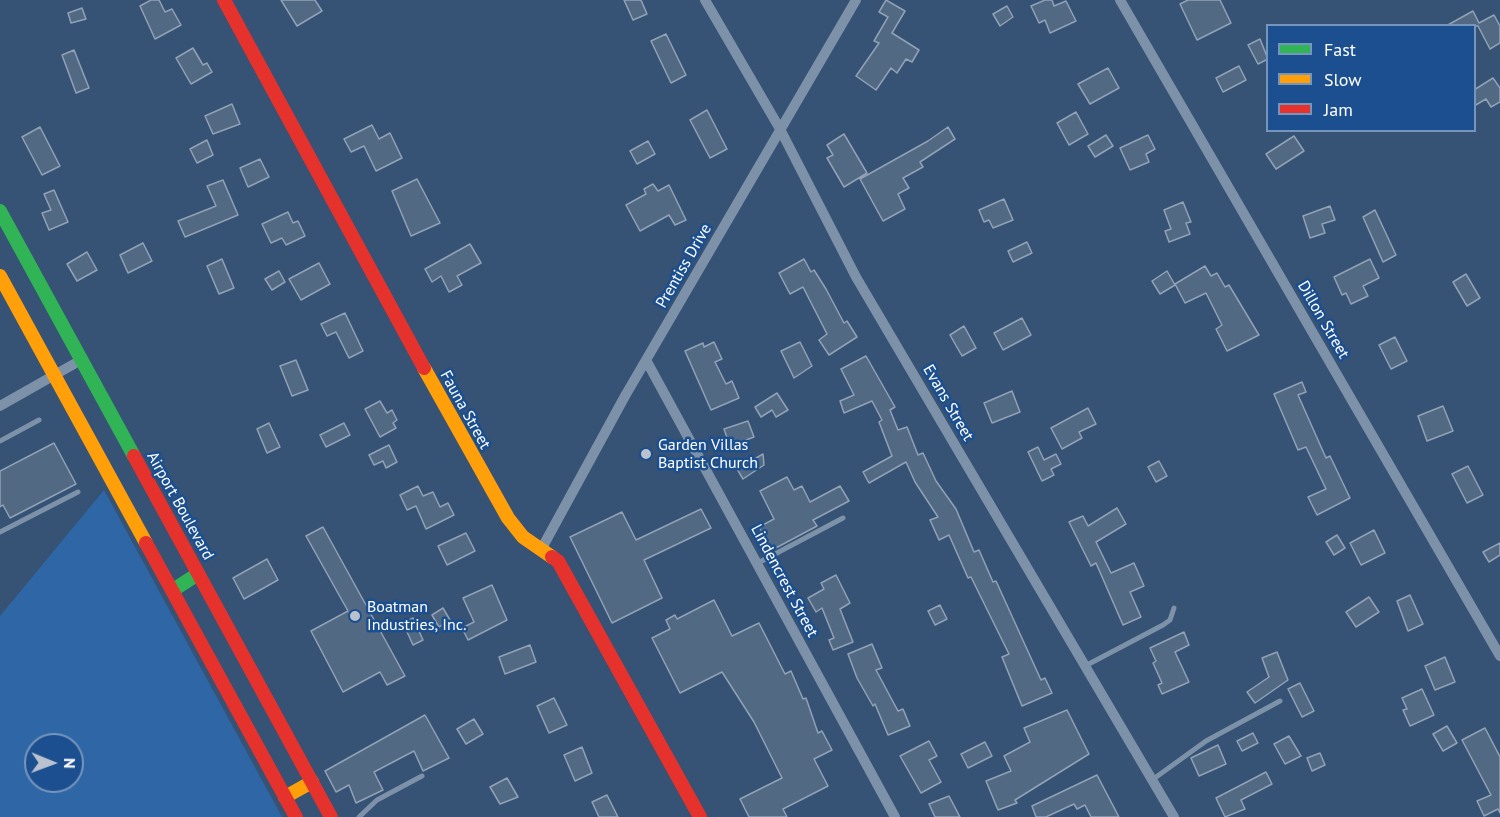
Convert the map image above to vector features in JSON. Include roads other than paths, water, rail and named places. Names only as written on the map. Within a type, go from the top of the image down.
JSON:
[{"type":"main road","name":"Fauna Street","points":[[224,0],[507,518],[523,537],[558,561],[700,817]]},
{"type":"main road","name":"Airport Boulevard","points":[[0,211],[331,817]]},
{"type":"main road","points":[[0,276],[296,817]]},
{"type":"main road","points":[[173,590],[198,574]]},
{"type":"main road","points":[[285,797],[312,782]]},
{"type":"street","name":"Evans Street","points":[[705,0],[780,129],[856,277],[1174,817]]},
{"type":"street","name":"Prentiss Drive","points":[[542,548],[646,360],[856,0]]},
{"type":"street","name":"Dillon Street","points":[[1120,0],[1500,656]]},
{"type":"street","points":[[0,406],[81,360]]},
{"type":"street","name":"Lindencrest Street","points":[[646,360],[895,817]]},
{"type":"lane","points":[[0,441],[39,420]]},
{"type":"lane","points":[[0,532],[78,492]]},
{"type":"lane","points":[[758,563],[843,518]]},
{"type":"lane","points":[[1085,666],[1170,620],[1174,608]]},
{"type":"lane","points":[[1152,780],[1191,750],[1280,701]]},
{"type":"lane","points":[[359,817],[377,800],[423,776]]},
{"type":"place","name":"Garden Villas Baptist Church","points":[[646,454]]},
{"type":"place","name":"Boatman Industries, Inc.","points":[[355,616]]}]
